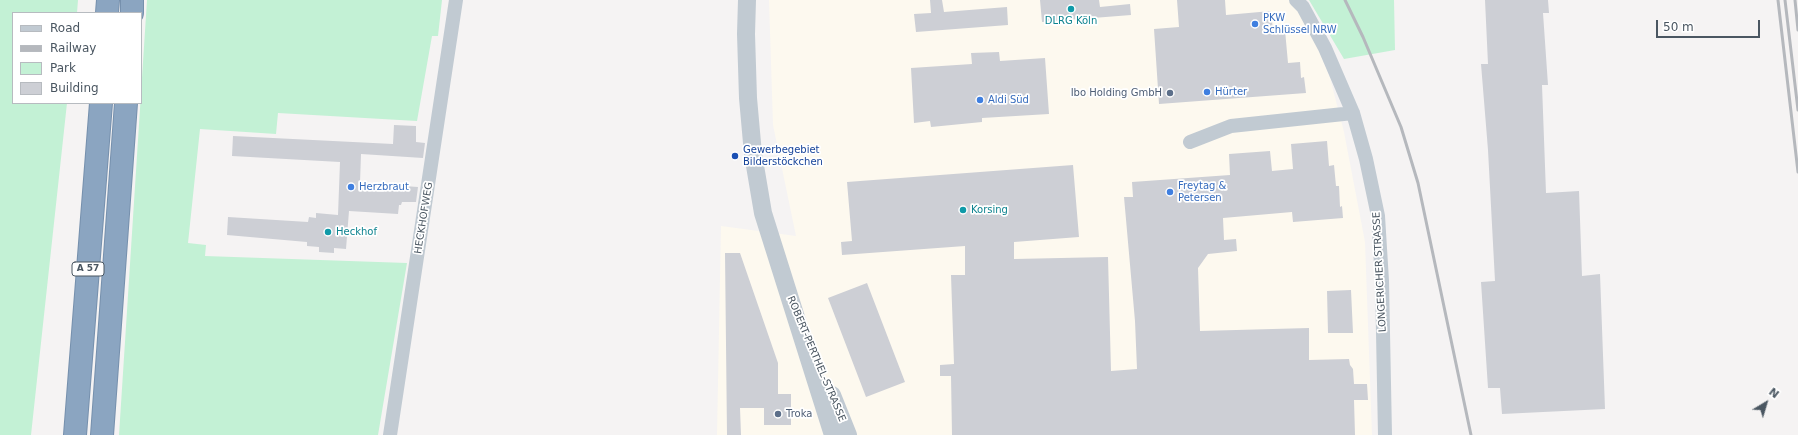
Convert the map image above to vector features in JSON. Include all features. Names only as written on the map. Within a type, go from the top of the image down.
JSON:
[{"type":"highway","points":[[107,12],[108,0]]},
{"type":"highway","points":[[132,0],[132,12]]},
{"type":"highway","name":"A 57","points":[[74,435],[101,104]]},
{"type":"highway","name":"A 57","points":[[102,435],[126,104]]},
{"type":"street","name":"HECKHOFWEG","points":[[390,435],[456,0]]},
{"type":"street","name":"ROBERT-PERTHEL-STRASSE","points":[[747,0],[746,34],[748,90],[753,154],[763,212],[784,283],[833,435]]},
{"type":"street","name":"LONGERICHER STRASSE","points":[[1296,0],[1303,7],[1325,48],[1352,113],[1366,159],[1378,216],[1382,281],[1385,435]]},
{"type":"street","points":[[1190,142],[1231,126],[1352,113]]},
{"type":"street","name":"ROBERT-PERTHEL-STRASSE","points":[[784,283],[848,435]]},
{"type":"shaded area","name":"Gewerbegebiet Bilderstöckchen","points":[[769,0],[1298,0],[1330,78],[1344,132],[1365,242],[1372,435],[717,435],[721,226],[796,236],[773,125]]},
{"type":"green space","points":[[0,0],[78,0],[77,12],[12,12],[12,104],[67,104],[31,435],[0,435]]},
{"type":"green space","points":[[147,0],[442,0],[438,36],[432,36],[417,121],[278,113],[276,134],[200,129],[188,243],[206,245],[205,256],[407,263],[378,435],[119,435],[140,104],[142,104],[142,78]]},
{"type":"green space","points":[[1309,0],[1394,0],[1395,50],[1344,59]]},
{"type":"building","points":[[930,0],[942,0],[944,12],[1007,7],[1008,25],[916,32],[914,14],[931,13]]},
{"type":"building","name":"DLRG Köln","points":[[1040,0],[1099,0],[1100,7],[1130,4],[1131,15],[1042,22]]},
{"type":"building","points":[[1177,0],[1225,0],[1226,15],[1271,11],[1273,31],[1285,30],[1288,63],[1300,62],[1301,78],[1304,77],[1306,93],[1159,104],[1154,29],[1179,27]]},
{"type":"building","points":[[1485,0],[1548,0],[1549,13],[1543,13],[1548,85],[1542,85],[1546,193],[1579,191],[1582,276],[1600,274],[1605,409],[1502,414],[1500,388],[1488,388],[1481,282],[1495,281],[1488,150],[1481,64],[1488,64]]},
{"type":"building","name":"Aldi Süd","points":[[999,52],[1000,61],[1045,58],[1049,114],[982,118],[982,122],[931,127],[930,121],[914,123],[911,68],[972,64],[971,53]]},
{"type":"building","points":[[394,125],[416,126],[416,142],[425,143],[423,158],[361,154],[360,183],[418,187],[416,202],[402,202],[401,205],[399,205],[398,214],[349,211],[346,249],[334,248],[334,253],[319,252],[319,247],[307,246],[307,242],[227,235],[228,217],[308,222],[309,217],[316,218],[316,213],[338,215],[340,162],[232,156],[233,136],[393,144]]},
{"type":"building","points":[[1327,141],[1329,166],[1334,165],[1336,186],[1339,186],[1340,207],[1342,206],[1343,218],[1293,222],[1292,212],[1223,218],[1224,240],[1236,239],[1237,251],[1208,254],[1198,268],[1200,331],[1309,328],[1309,360],[1349,359],[1350,365],[1353,369],[1354,384],[1367,384],[1368,400],[1354,400],[1355,435],[952,435],[951,376],[940,376],[940,365],[954,364],[951,275],[965,275],[965,246],[842,255],[841,242],[852,241],[847,182],[1073,165],[1079,237],[1014,242],[1014,259],[1108,257],[1111,371],[1137,369],[1135,321],[1124,197],[1133,197],[1132,182],[1230,175],[1229,154],[1270,151],[1272,171],[1293,169],[1291,144]]},
{"type":"building","points":[[725,253],[740,253],[778,363],[778,394],[791,394],[791,425],[764,425],[764,408],[740,408],[741,435],[727,435]]},
{"type":"building","points":[[867,283],[905,382],[866,397],[828,298]]},
{"type":"building","points":[[1351,290],[1353,333],[1328,333],[1327,291]]},
{"type":"railway","points":[[1345,0],[1363,37],[1401,127],[1418,183],[1471,435]]},
{"type":"railway","points":[[1778,0],[1798,172]]},
{"type":"railway","points":[[1785,0],[1798,110]]},
{"type":"railway","points":[[1795,0],[1798,30]]},
{"type":"place","name":"DLRG Köln","points":[[1071,9]]},
{"type":"place","name":"PKW Schlüssel NRW","points":[[1255,24]]},
{"type":"place","name":"Hürter","points":[[1207,92]]},
{"type":"place","name":"Ibo Holding GmbH","points":[[1170,93]]},
{"type":"place","name":"Aldi Süd","points":[[980,100]]},
{"type":"place","name":"Gewerbegebiet Bilderstöckchen","points":[[735,156]]},
{"type":"place","name":"Herzbraut","points":[[351,187]]},
{"type":"place","name":"Freytag & Petersen","points":[[1170,192]]},
{"type":"place","name":"Korsing","points":[[963,210]]},
{"type":"place","name":"Heckhof","points":[[328,232]]},
{"type":"place","name":"Troka","points":[[778,414]]}]
